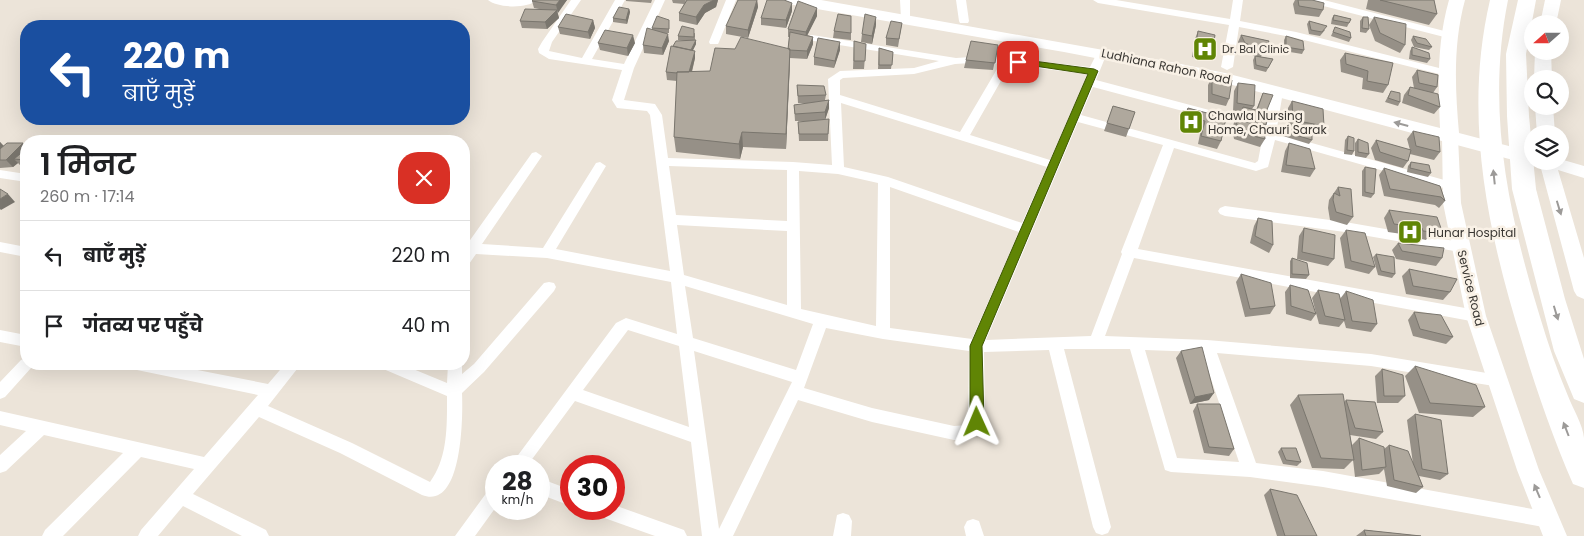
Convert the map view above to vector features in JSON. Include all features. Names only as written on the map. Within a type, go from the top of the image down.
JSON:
[{"type":"highway","points":[[1499,0],[1488,68],[1491,147],[1496,192],[1502,225],[1527,317],[1546,376],[1584,474]]},
{"type":"highway","points":[[1527,0],[1516,54],[1524,189],[1567,351],[1584,391]]},
{"type":"main road","name":"Ludhiana Rahon Road","points":[[794,0],[905,10],[1225,78],[1277,92],[1450,130],[1524,143]]},
{"type":"main road","name":"Ludhiana Rahon Road","points":[[848,0],[1227,67],[1297,82],[1524,155]]},
{"type":"main road","name":"Service Road","points":[[1450,130],[1447,73],[1448,35],[1457,0]]},
{"type":"main road","points":[[1550,15],[1553,0]]},
{"type":"street","points":[[493,0],[524,4],[532,0]]},
{"type":"street","points":[[576,0],[543,49],[544,53],[549,56],[628,68]]},
{"type":"street","points":[[585,62],[620,0]]},
{"type":"street","points":[[660,0],[628,68],[619,103],[624,106],[651,107],[655,111],[671,220],[711,536]]},
{"type":"street","points":[[714,42],[730,0]]},
{"type":"street","points":[[961,0],[964,21]]},
{"type":"street","points":[[1098,0],[1235,23],[1341,46],[1447,73]]},
{"type":"street","points":[[1227,67],[1238,0]]},
{"type":"street","points":[[1312,0],[1448,35]]},
{"type":"street","points":[[812,38],[955,61],[1007,61],[1092,77],[1224,118]]},
{"type":"street","points":[[794,392],[872,415],[954,433],[965,433],[974,430],[977,422],[976,346],[1052,165],[1076,117],[1102,53]]},
{"type":"street","points":[[838,170],[834,80],[840,75],[914,71],[955,61]]},
{"type":"street","points":[[964,136],[1007,61]]},
{"type":"street","points":[[1076,117],[1256,167],[1264,164],[1277,92]]},
{"type":"street","points":[[835,96],[1052,165]]},
{"type":"street","name":"Service Road","points":[[1450,130],[1450,186],[1460,247],[1476,316],[1500,381],[1528,470],[1552,528]]},
{"type":"street","points":[[1270,135],[1450,186]]},
{"type":"street","points":[[1096,342],[1128,252],[1170,144]]},
{"type":"street","points":[[1569,154],[1584,158]]},
{"type":"street","points":[[470,248],[536,156]]},
{"type":"street","points":[[663,162],[793,166],[838,170],[884,180],[1026,229]]},
{"type":"street","points":[[547,253],[600,166]]},
{"type":"street","points":[[793,166],[794,313]]},
{"type":"street","points":[[1569,168],[1584,172]]},
{"type":"street","points":[[1549,170],[1584,290]]},
{"type":"street","points":[[0,174],[20,177]]},
{"type":"street","points":[[883,333],[884,180]]},
{"type":"street","points":[[1225,211],[1346,227],[1460,247]]},
{"type":"street","points":[[671,220],[793,226]]},
{"type":"street","points":[[0,247],[20,251]]},
{"type":"street","points":[[470,252],[547,253],[677,278],[821,321],[883,333],[976,346],[1096,342],[1207,346],[1371,360],[1500,381]]},
{"type":"street","points":[[1128,252],[1476,316]]},
{"type":"street","points":[[453,392],[479,368],[549,287]]},
{"type":"street","points":[[724,536],[801,378],[821,321]]},
{"type":"street","points":[[526,455],[621,327],[626,324],[801,378]]},
{"type":"street","points":[[0,336],[20,340]]},
{"type":"street","points":[[1136,343],[1171,464],[1250,470],[1323,479],[1552,528]]},
{"type":"street","points":[[1056,344],[1102,527]]},
{"type":"street","points":[[1207,346],[1250,470]]},
{"type":"street","points":[[0,392],[20,370]]},
{"type":"street","points":[[167,370],[270,391]]},
{"type":"street","points":[[147,536],[289,370]]},
{"type":"street","points":[[400,370],[453,392]]},
{"type":"street","points":[[256,408],[346,448],[428,490],[435,489],[441,483],[449,466],[452,449],[455,370]]},
{"type":"street","points":[[572,393],[697,437]]},
{"type":"street","points":[[0,418],[207,465]]},
{"type":"street","points":[[0,466],[41,427]]},
{"type":"street","points":[[51,536],[136,450]]},
{"type":"street","points":[[180,497],[260,536]]},
{"type":"street","points":[[464,536],[485,508]]},
{"type":"street","points":[[625,517],[678,536]]},
{"type":"building","points":[[533,0],[560,0],[556,5]]},
{"type":"building","points":[[687,0],[714,0],[704,5],[696,17],[679,13]]},
{"type":"building","points":[[738,0],[757,0],[748,30],[726,26]]},
{"type":"building","points":[[767,0],[784,0],[792,3],[786,20],[761,18]]},
{"type":"building","points":[[1298,0],[1312,0],[1324,3],[1323,10],[1299,6]]},
{"type":"building","points":[[1380,0],[1434,0],[1437,14]]},
{"type":"building","points":[[798,1],[817,8],[806,32],[788,29]]},
{"type":"building","points":[[619,7],[629,9],[626,20],[613,18]]},
{"type":"building","points":[[525,9],[557,10],[545,22],[520,21]]},
{"type":"building","points":[[566,14],[593,20],[588,32],[558,27]]},
{"type":"building","points":[[838,14],[851,16],[851,33],[834,31]]},
{"type":"building","points":[[865,14],[876,17],[872,36],[862,34]]},
{"type":"building","points":[[1334,15],[1351,19],[1349,23],[1333,20]]},
{"type":"building","points":[[657,16],[669,20],[669,29],[652,28]]},
{"type":"building","points":[[1363,17],[1368,17],[1369,29],[1362,28]]},
{"type":"building","points":[[1374,17],[1406,24],[1405,45],[1380,33]]},
{"type":"building","points":[[891,21],[902,23],[899,39],[886,38]]},
{"type":"building","points":[[1309,21],[1327,26],[1322,32],[1311,30]]},
{"type":"building","points":[[682,26],[694,29],[694,37],[678,36]]},
{"type":"building","points":[[1335,27],[1350,32],[1351,38],[1333,32]]},
{"type":"building","points":[[647,28],[668,34],[662,48],[643,45]]},
{"type":"building","points":[[605,30],[633,35],[627,48],[598,43]]},
{"type":"building","points":[[1198,31],[1215,35],[1212,54],[1195,50]]},
{"type":"building","points":[[790,32],[813,37],[807,51],[788,49]]},
{"type":"building","points":[[1241,35],[1269,41],[1264,51],[1245,43]]},
{"type":"building","points":[[1286,36],[1303,41],[1304,50],[1286,47]]},
{"type":"building","points":[[1413,36],[1426,39],[1432,47],[1417,43]]},
{"type":"building","points":[[741,37],[790,49],[786,134],[742,132],[739,144],[674,137],[677,72],[710,71],[715,48],[735,49]]},
{"type":"building","points":[[818,38],[840,42],[835,61],[814,57]]},
{"type":"building","points":[[696,40],[691,50],[673,46],[676,41]]},
{"type":"building","points":[[854,41],[866,44],[865,61],[854,61]]},
{"type":"building","points":[[971,41],[998,45],[995,63],[966,60]]},
{"type":"building","points":[[671,46],[695,51],[689,72],[666,72]]},
{"type":"building","points":[[1412,47],[1429,53],[1430,59],[1412,55]]},
{"type":"building","points":[[879,48],[893,52],[892,65],[879,65]]},
{"type":"building","points":[[1345,53],[1393,63],[1388,85],[1367,81],[1368,71],[1346,64]]},
{"type":"building","points":[[1255,56],[1273,59],[1268,68],[1256,65]]},
{"type":"building","points":[[1417,70],[1438,75],[1437,87],[1419,83]]},
{"type":"building","points":[[1212,77],[1232,80],[1229,99],[1212,94]]},
{"type":"building","points":[[1238,83],[1255,85],[1254,106],[1237,103]]},
{"type":"building","points":[[797,85],[824,86],[826,95],[798,96]]},
{"type":"building","points":[[1410,87],[1438,94],[1440,107],[1408,95]]},
{"type":"building","points":[[1391,91],[1400,93],[1400,102],[1388,98]]},
{"type":"building","points":[[1263,93],[1273,95],[1266,112],[1257,110]]},
{"type":"building","points":[[829,100],[825,112],[795,114],[794,105]]},
{"type":"building","points":[[1292,101],[1323,109],[1324,126],[1293,120]]},
{"type":"building","points":[[1113,106],[1135,112],[1129,129],[1107,123]]},
{"type":"building","points":[[1243,107],[1269,113],[1266,125],[1241,117]]},
{"type":"building","points":[[1188,108],[1226,118],[1221,141],[1201,136],[1205,121],[1185,116]]},
{"type":"building","points":[[829,119],[828,134],[799,134],[798,122]]},
{"type":"building","points":[[1236,119],[1264,127],[1265,139],[1238,132]]},
{"type":"building","points":[[1285,125],[1312,131],[1312,140],[1286,132]]},
{"type":"building","points":[[1413,131],[1439,137],[1440,152],[1416,146]]},
{"type":"building","points":[[1348,136],[1354,138],[1354,151],[1347,150]]},
{"type":"building","points":[[1358,139],[1368,143],[1369,154],[1358,152]]},
{"type":"building","points":[[1376,140],[1411,150],[1408,161],[1380,152]]},
{"type":"building","points":[[7,143],[20,143],[20,146],[6,160],[0,160],[0,149]]},
{"type":"building","points":[[1289,143],[1310,149],[1315,169],[1286,165]]},
{"type":"building","points":[[20,154],[20,160],[14,159]]},
{"type":"building","points":[[1411,162],[1429,165],[1431,173],[1410,168]]},
{"type":"building","points":[[1365,167],[1376,169],[1374,194],[1365,192]]},
{"type":"building","points":[[1384,168],[1440,186],[1445,201],[1441,197],[1390,189]]},
{"type":"building","points":[[1338,187],[1351,189],[1353,217],[1336,212],[1333,200],[1334,193],[1340,196]]},
{"type":"building","points":[[0,189],[8,194],[0,199]]},
{"type":"building","points":[[1389,210],[1437,217],[1442,231],[1431,229],[1432,232],[1423,231],[1422,228],[1394,224]]},
{"type":"building","points":[[1258,218],[1272,221],[1273,245],[1255,236]]},
{"type":"building","points":[[1304,228],[1335,235],[1334,259],[1302,252]]},
{"type":"building","points":[[1346,230],[1365,233],[1375,267],[1351,261]]},
{"type":"building","points":[[1398,243],[1444,248],[1442,258],[1402,251]]},
{"type":"building","points":[[1376,254],[1394,257],[1395,274],[1381,271]]},
{"type":"building","points":[[1292,258],[1307,263],[1309,275],[1292,274]]},
{"type":"building","points":[[1409,269],[1457,279],[1450,292],[1413,286]]},
{"type":"building","points":[[1241,274],[1271,283],[1275,306],[1250,309]]},
{"type":"building","points":[[1290,285],[1308,290],[1316,314],[1291,306]]},
{"type":"building","points":[[1318,290],[1339,294],[1345,320],[1325,316]]},
{"type":"building","points":[[1346,291],[1373,300],[1377,324],[1352,321]]},
{"type":"building","points":[[1414,312],[1441,315],[1453,337],[1420,329]]},
{"type":"building","points":[[1202,347],[1214,393],[1195,397],[1181,351]]},
{"type":"building","points":[[1415,366],[1476,385],[1485,407],[1430,403]]},
{"type":"building","points":[[1382,369],[1403,375],[1405,396],[1384,396]]},
{"type":"building","points":[[1343,394],[1354,460],[1321,458],[1298,395]]},
{"type":"building","points":[[1346,400],[1375,402],[1383,432],[1355,428]]},
{"type":"building","points":[[1197,404],[1220,404],[1234,449],[1209,447]]},
{"type":"building","points":[[1415,414],[1441,420],[1448,474],[1422,469]]},
{"type":"building","points":[[1359,438],[1384,447],[1386,467],[1362,470]]},
{"type":"building","points":[[1389,445],[1408,451],[1423,487],[1394,480]]},
{"type":"building","points":[[1281,448],[1296,448],[1301,462],[1286,460]]},
{"type":"building","points":[[1270,489],[1297,495],[1317,536],[1285,536]]},
{"type":"building","points":[[1364,530],[1421,536],[1366,536]]},
{"type":"place","name":"Dr. Bal Clinic","points":[[1205,49]]},
{"type":"place","name":"Chawla Nursing Home, Chauri Sarak","points":[[1191,122]]},
{"type":"place","name":"Hunar Hospital","points":[[1410,232]]},
{"type":"route","points":[[977,422],[976,346],[1052,165],[1076,117],[1094,71],[1018,62]]}]
